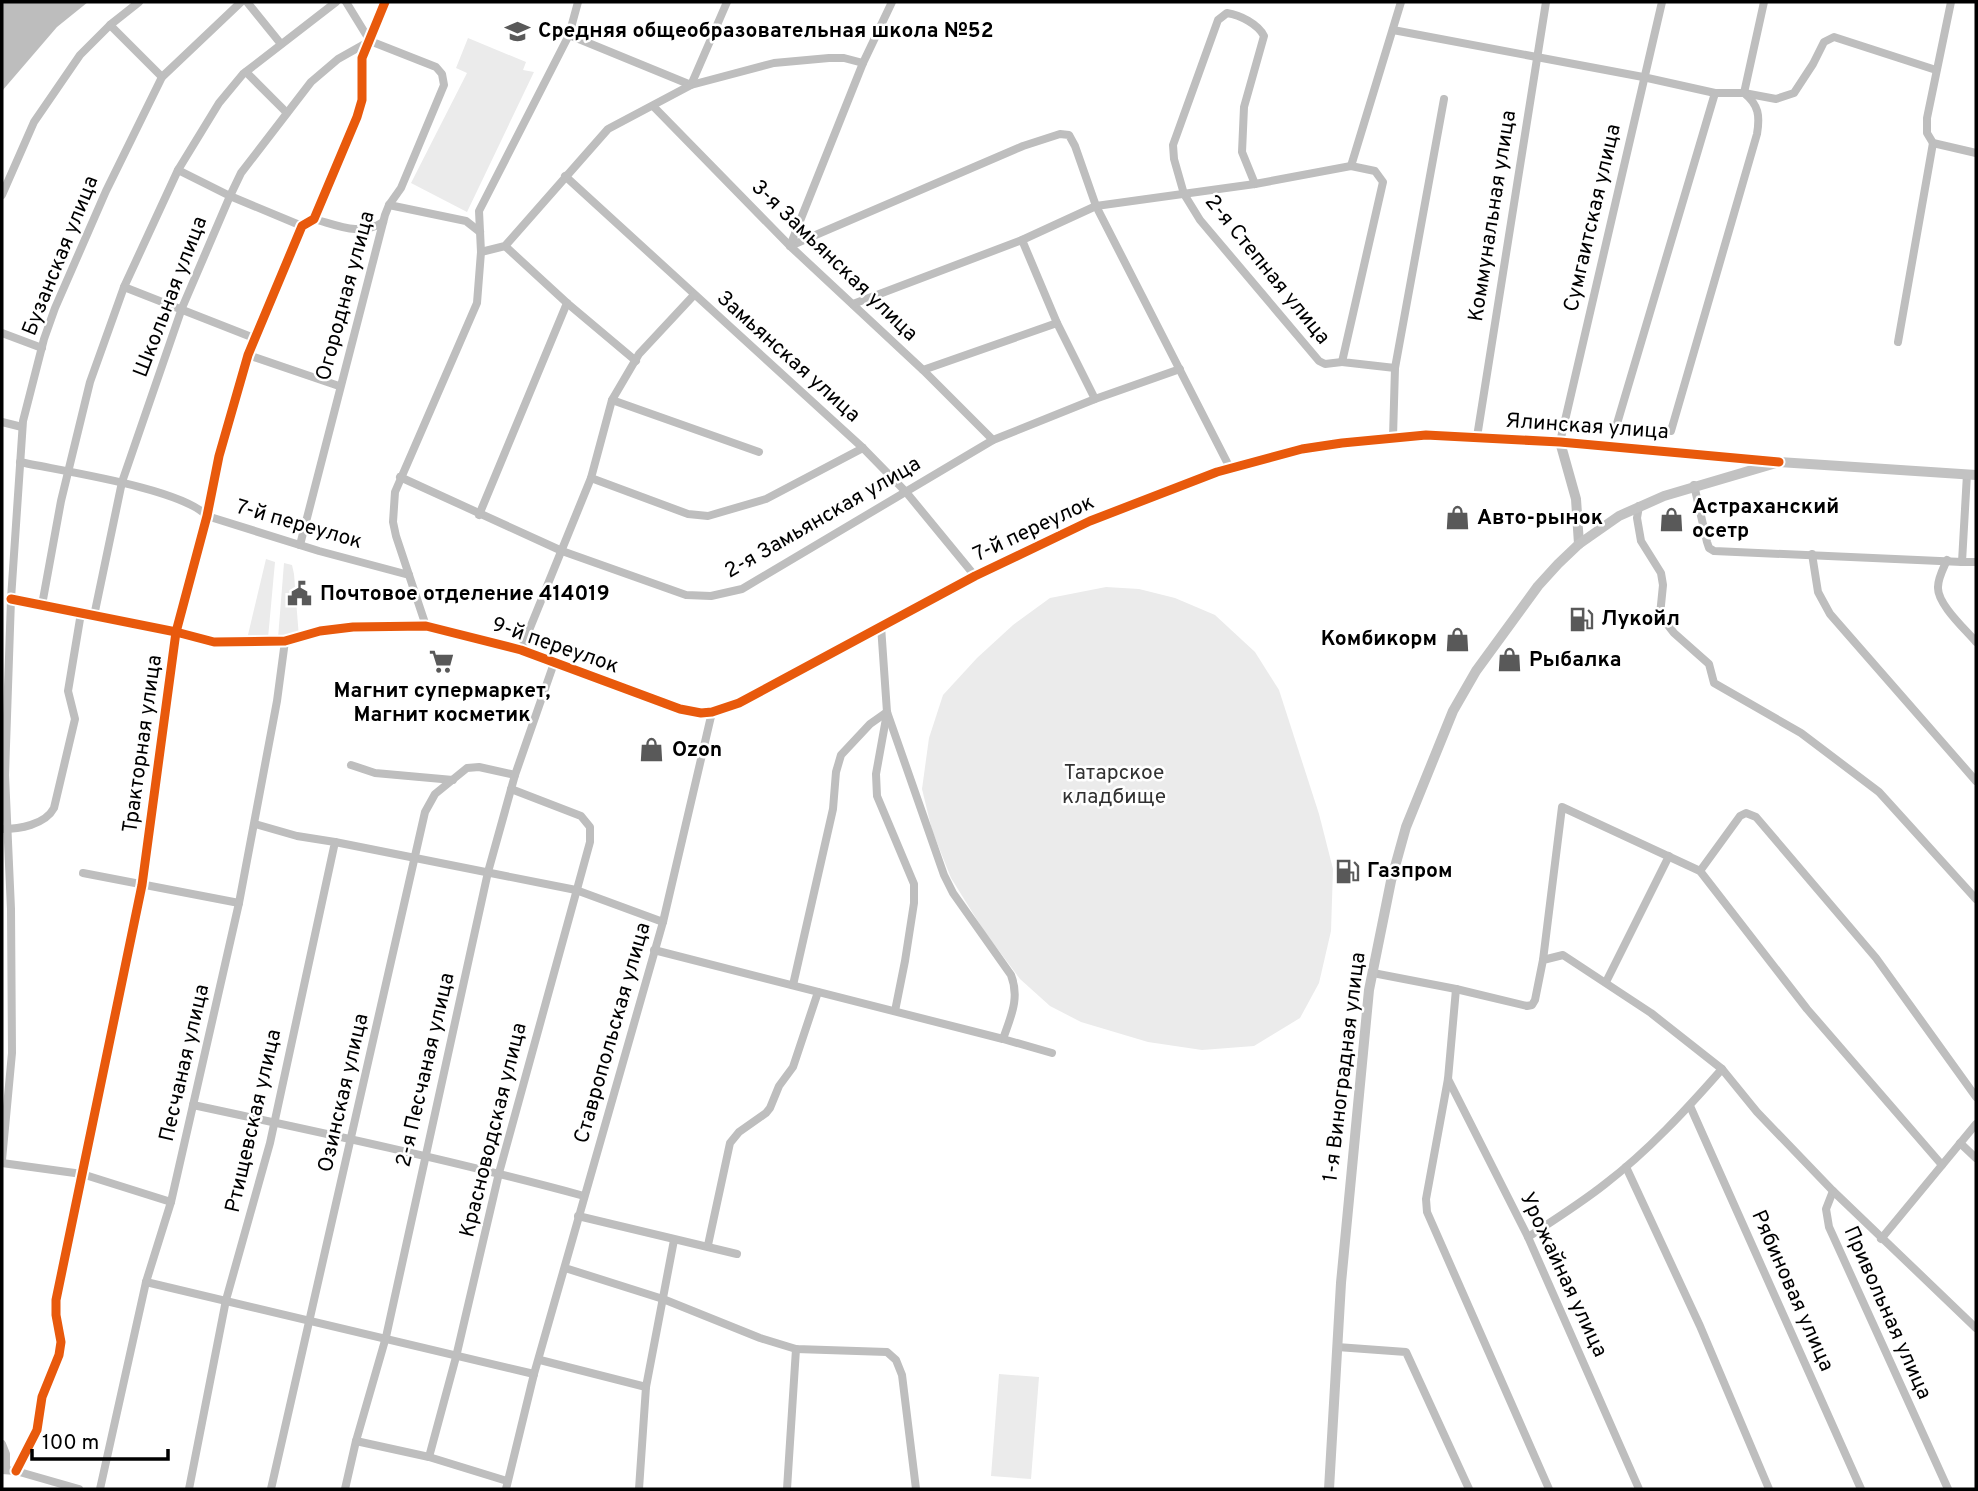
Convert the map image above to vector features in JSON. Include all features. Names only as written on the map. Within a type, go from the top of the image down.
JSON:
[{"type":"main road","name":"1-я Виноградная улица","points":[[1329,1489],[1342,1269],[1369,990],[1391,881],[1406,827],[1453,711],[1476,671],[1531,595],[1558,564],[1579,544],[1619,516],[1639,506],[1694,485],[1779,461],[1972,475]]},
{"type":"street","points":[[2,195],[34,122],[80,55],[110,25],[139,2]]},
{"type":"street","name":"Бузанская улица","points":[[4,775],[10,599],[22,427],[42,348],[55,308],[106,191],[162,76],[241,2]]},
{"type":"street","points":[[247,2],[281,44]]},
{"type":"street","points":[[42,605],[68,472],[90,382],[124,287],[178,170],[219,103],[246,72],[336,2]]},
{"type":"street","points":[[346,2],[370,41]]},
{"type":"street","points":[[178,170],[230,196],[302,226],[314,219],[361,105],[363,53],[385,2]]},
{"type":"street","points":[[426,626],[393,522],[396,492],[400,477],[477,303],[481,252],[479,211],[569,35],[578,2]]},
{"type":"street","points":[[691,85],[727,2]]},
{"type":"street","points":[[790,246],[863,63],[891,2]]},
{"type":"street","points":[[853,304],[1022,240],[1096,206],[1255,184],[1351,166],[1401,2]]},
{"type":"street","name":"Коммунальная улица","points":[[1477,437],[1546,2]]},
{"type":"street","name":"Сумгаитская улица","points":[[1560,442],[1662,2]]},
{"type":"street","points":[[1745,93],[1763,2]]},
{"type":"street","points":[[1898,342],[1933,144],[1927,133],[1927,126],[1951,2]]},
{"type":"street","name":"2-я Степная улица","points":[[1255,184],[1242,152],[1244,107],[1264,36],[1245,19],[1227,13],[1218,20],[1173,145],[1184,194],[1200,220],[1319,361],[1325,364],[1342,362],[1395,368]]},
{"type":"street","points":[[110,25],[162,76]]},
{"type":"street","points":[[1393,30],[1715,93],[1745,93],[1776,99],[1794,93],[1824,42],[1834,37],[1936,70]]},
{"type":"street","points":[[569,35],[691,85]]},
{"type":"street","name":"Огородная улица","points":[[300,545],[383,222],[389,205],[401,188],[444,85],[442,74],[436,67],[370,41]]},
{"type":"street","name":"Школьная улица","points":[[94,616],[122,482],[182,308],[241,173],[321,73],[338,59],[370,41]]},
{"type":"street","points":[[481,252],[505,246],[608,129],[691,85],[774,63],[844,58],[863,63]]},
{"type":"street","points":[[246,72],[287,113]]},
{"type":"street","points":[[1616,427],[1715,93]]},
{"type":"street","points":[[1671,431],[1757,134],[1759,113],[1745,93]]},
{"type":"street","points":[[1393,437],[1395,368],[1444,99]]},
{"type":"street","name":"3-я Замьянская улица","points":[[653,106],[790,246],[923,370],[993,440]]},
{"type":"street","points":[[790,246],[1023,146],[1063,134],[1069,135],[1096,206],[1230,468]]},
{"type":"street","points":[[1933,144],[1976,153]]},
{"type":"street","name":"2-я Степная улица","points":[[1342,362],[1382,182],[1380,175],[1375,172],[1351,166]]},
{"type":"street","name":"Замьянская улица","points":[[565,176],[863,448],[906,492],[975,576]]},
{"type":"street","points":[[389,205],[466,221],[480,232]]},
{"type":"street","points":[[314,219],[350,229],[367,230],[383,222]]},
{"type":"street","name":"Тракторная улица","points":[[8,1470],[37,1430],[41,1397],[59,1355],[61,1342],[55,1307],[142,885],[176,632],[219,456],[248,355],[302,226]]},
{"type":"street","points":[[1022,240],[1095,399]]},
{"type":"street","points":[[505,246],[636,361]]},
{"type":"street","points":[[124,287],[254,338]]},
{"type":"street","points":[[521,650],[591,478],[612,400],[639,354],[694,295]]},
{"type":"street","points":[[480,515],[567,303]]},
{"type":"street","points":[[923,370],[1058,323]]},
{"type":"street","points":[[2,333],[42,348]]},
{"type":"street","points":[[248,355],[339,386]]},
{"type":"street","name":"2-я Замьянская улица","points":[[400,477],[562,551],[686,595],[711,596],[742,589],[993,440],[1095,399],[1180,369]]},
{"type":"street","points":[[612,400],[759,452]]},
{"type":"street","points":[[2,422],[22,427]]},
{"type":"street","name":"Ялинская улица","points":[[1393,437],[1477,437],[1560,442],[1779,461]]},
{"type":"street","name":"7-й переулок","points":[[712,712],[765,690],[975,576],[1090,521],[1175,486],[1302,449],[1393,437]]},
{"type":"street","points":[[1560,442],[1576,499],[1579,544]]},
{"type":"street","points":[[591,478],[688,514],[708,516],[766,499],[863,448]]},
{"type":"street","name":"7-й переулок","points":[[20,462],[122,482],[195,506],[206,516],[409,575]]},
{"type":"street","points":[[1962,562],[1972,475]]},
{"type":"street","points":[[1694,485],[1707,542],[1709,548],[1714,551],[1976,562]]},
{"type":"street","points":[[1639,506],[1637,518],[1641,541],[1661,573],[1663,585],[1660,615],[1674,633],[1709,664],[1714,683],[1801,733],[1879,792],[1976,899]]},
{"type":"street","points":[[1812,554],[1818,592],[1830,614],[1976,781]]},
{"type":"street","points":[[1947,560],[1939,580],[1938,592],[1946,606],[1976,642]]},
{"type":"street","name":"9-й переулок","points":[[10,599],[214,642],[285,641],[320,631],[354,627],[426,626],[521,650],[680,709],[712,712]]},
{"type":"street","points":[[5,829],[36,822],[49,815],[54,808],[75,719],[68,695],[81,613]]},
{"type":"street","points":[[880,626],[887,712],[944,875],[953,893],[1012,975],[1016,1001],[1003,1039]]},
{"type":"street","name":"Песчаная улица","points":[[100,1489],[146,1282],[171,1202],[239,903],[277,701],[285,641]]},
{"type":"street","name":"2-я Песчаная улица","points":[[345,1489],[386,1337],[488,872],[515,775],[554,663]]},
{"type":"street","name":"Ставропольская улица","points":[[507,1485],[534,1374],[663,922],[712,712]]},
{"type":"street","points":[[793,985],[833,809],[836,772],[841,755],[870,724],[887,712]]},
{"type":"street","points":[[887,712],[876,774],[877,796],[914,884],[914,903],[895,1011]]},
{"type":"street","points":[[351,765],[375,773],[453,780]]},
{"type":"street","name":"Озинская улица","points":[[271,1489],[425,812],[430,800],[467,768],[479,767],[515,775]]},
{"type":"street","points":[[4,775],[6,994],[12,1053],[6,1080],[2,1162],[82,1174],[171,1202]]},
{"type":"street","name":"Красноводская улица","points":[[429,1457],[456,1357],[499,1173],[591,835],[590,827],[581,816],[511,789]]},
{"type":"street","points":[[1373,973],[1456,989],[1521,1006],[1532,1005],[1537,994],[1543,960],[1562,807],[1700,871],[1807,1009],[1942,1165]]},
{"type":"street","points":[[1700,871],[1740,816],[1746,813],[1756,817],[1876,958],[1976,1097]]},
{"type":"street","points":[[255,824],[297,836],[576,890],[663,922]]},
{"type":"street","name":"Ртищевская улица","points":[[189,1489],[226,1300],[270,1143],[335,842]]},
{"type":"street","points":[[1606,982],[1669,856]]},
{"type":"street","points":[[83,873],[239,903]]},
{"type":"street","points":[[654,950],[1003,1039],[1052,1054]]},
{"type":"street","points":[[1543,960],[1563,955],[1651,1013],[1722,1069],[1765,1121],[1833,1191],[1976,1328]]},
{"type":"street","points":[[1456,989],[1448,1079],[1426,1199],[1427,1212],[1549,1489]]},
{"type":"street","points":[[708,1245],[732,1139],[770,1108],[779,1086],[793,1067],[818,992]]},
{"type":"street","points":[[1528,1237],[1606,1184],[1626,1167],[1690,1106],[1722,1069]]},
{"type":"street","name":"Урожайная улица","points":[[1448,1079],[1528,1237],[1639,1489]]},
{"type":"street","points":[[193,1105],[499,1173],[584,1196]]},
{"type":"street","name":"Рябиновая улица","points":[[1690,1106],[1861,1489]]},
{"type":"street","points":[[1881,1239],[1976,1124]]},
{"type":"street","points":[[1960,1143],[1976,1158]]},
{"type":"street","points":[[1626,1167],[1700,1326],[1769,1489]]},
{"type":"street","name":"Привольная улица","points":[[1833,1191],[1826,1209],[1829,1227],[1948,1489]]},
{"type":"street","points":[[578,1216],[737,1254]]},
{"type":"street","points":[[639,1489],[646,1387],[674,1240]]},
{"type":"street","points":[[565,1268],[663,1299],[760,1338],[796,1349],[887,1352],[896,1360],[902,1376],[916,1489]]},
{"type":"street","points":[[146,1282],[534,1374]]},
{"type":"street","points":[[1337,1347],[1402,1351],[1409,1356],[1469,1489]]},
{"type":"street","points":[[787,1489],[796,1349]]},
{"type":"street","points":[[540,1360],[646,1387]]},
{"type":"street","points":[[356,1441],[429,1457],[507,1485]]},
{"type":"street","points":[[2,1444],[8,1470],[79,1489]]},
{"type":"green space","points":[[468,38],[526,62],[523,70],[534,72],[467,212],[411,183],[467,73],[456,68]]},
{"type":"green space","points":[[266,559],[275,562],[268,638],[247,639]]},
{"type":"green space","points":[[284,563],[292,565],[294,574],[299,638],[278,638]]},
{"type":"green space","name":"Татарское кладбище","points":[[1106,587],[1139,589],[1175,598],[1215,615],[1255,652],[1279,690],[1319,814],[1333,869],[1331,931],[1319,983],[1300,1018],[1254,1046],[1202,1050],[1148,1042],[1081,1022],[1050,1006],[1020,979],[984,931],[951,878],[932,830],[922,789],[929,738],[943,695],[977,658],[1013,625],[1050,598]]},
{"type":"green space","points":[[999,1374],[1039,1377],[1031,1479],[991,1476]]},
{"type":"shaded area","points":[[2,2],[88,2],[57,27],[2,91]]},
{"type":"cycle path","points":[[16,1471],[37,1430],[42,1397],[59,1355],[61,1342],[56,1300],[142,885],[176,632],[207,516],[219,456],[248,355],[302,226],[314,219],[357,117],[362,100],[362,58],[385,2]]},
{"type":"cycle path","points":[[11,599],[214,642],[285,641],[320,631],[353,627],[426,626],[521,650],[680,709],[701,713],[739,703],[975,576],[1090,521],[1217,472],[1302,449],[1426,435],[1560,442],[1779,462]]},
{"type":"place","name":"Средняя общеобразовательная школа №52","points":[[518,31]]},
{"type":"place","name":"Авто-рынок","points":[[1457,518]]},
{"type":"place","name":"Астраханский осетр","points":[[1672,519]]},
{"type":"place","name":"Почтовое отделение 414019","points":[[300,594]]},
{"type":"place","name":"Лукойл","points":[[1581,619]]},
{"type":"place","name":"Комбикорм","points":[[1457,639]]},
{"type":"place","name":"Рыбалка","points":[[1509,660]]},
{"type":"place","name":"Магнит супермаркет, Магнит косметик","points":[[442,662]]},
{"type":"place","name":"Ozon","points":[[652,750]]},
{"type":"place","name":"Газпром","points":[[1347,871]]}]
